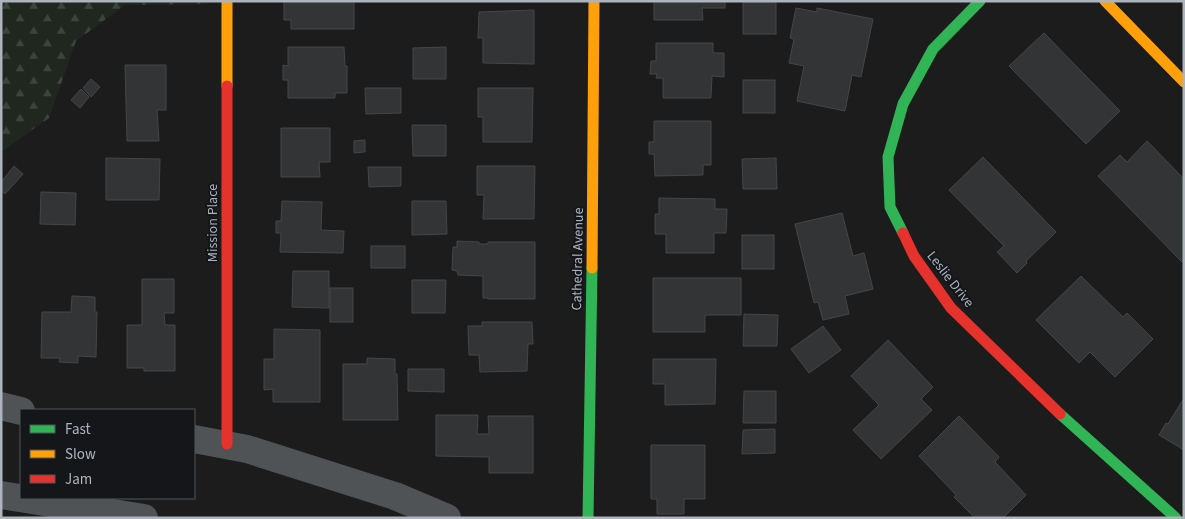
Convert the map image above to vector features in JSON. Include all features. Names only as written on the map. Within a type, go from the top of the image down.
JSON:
[{"type":"street","name":"Mission Place","points":[[227,1],[227,444]]},
{"type":"street","name":"Cathedral Avenue","points":[[588,518],[594,208],[594,1]]},
{"type":"street","name":"Leslie Drive","points":[[980,1],[933,49],[903,104],[888,157],[890,207],[914,256],[951,308],[1074,428],[1176,518]]},
{"type":"street","points":[[1105,1],[1184,82]]},
{"type":"street","points":[[1,406],[20,411]]},
{"type":"street","points":[[195,439],[247,449],[395,496],[447,518]]},
{"type":"street","points":[[1,495],[20,498]]},
{"type":"street","points":[[26,499],[144,518]]},
{"type":"green space","points":[[1,1],[211,1],[207,4],[125,5],[76,41],[49,118],[1,152]]},
{"type":"building","points":[[284,1],[354,1],[354,29],[291,29],[291,20],[284,20]]},
{"type":"building","points":[[654,1],[725,1],[725,8],[702,8],[703,20],[654,20]]},
{"type":"building","points":[[743,2],[776,2],[776,34],[743,34]]},
{"type":"building","points":[[796,8],[817,12],[817,8],[873,19],[861,77],[852,75],[845,111],[797,101],[804,66],[789,63],[794,39],[790,38]]},
{"type":"building","points":[[534,10],[534,64],[483,63],[483,38],[478,38],[479,12]]},
{"type":"building","points":[[1044,33],[1120,111],[1086,144],[1009,66]]},
{"type":"building","points":[[656,43],[713,43],[713,53],[724,53],[724,77],[712,76],[711,98],[663,98],[663,78],[656,78],[657,74],[650,74],[651,61],[656,61]]},
{"type":"building","points":[[288,47],[344,47],[345,66],[347,66],[347,93],[335,93],[335,98],[288,98],[288,80],[283,80],[283,65],[288,66]]},
{"type":"building","points":[[446,47],[446,79],[413,79],[413,48]]},
{"type":"building","points":[[125,65],[166,65],[166,110],[157,110],[159,141],[127,141]]},
{"type":"building","points":[[91,79],[100,87],[91,97],[83,88]]},
{"type":"building","points":[[743,80],[775,80],[775,113],[743,113]]},
{"type":"building","points":[[365,88],[401,88],[401,113],[366,114]]},
{"type":"building","points":[[478,88],[533,88],[532,142],[483,142],[483,117],[478,117]]},
{"type":"building","points":[[81,89],[89,97],[80,108],[71,100]]},
{"type":"building","points":[[654,121],[711,121],[711,165],[703,165],[703,175],[655,176],[654,154],[649,154],[649,142],[654,142]]},
{"type":"building","points":[[412,125],[446,125],[446,156],[413,156]]},
{"type":"building","points":[[281,128],[330,128],[330,162],[319,162],[320,177],[281,177]]},
{"type":"building","points":[[365,140],[365,152],[354,153],[354,141]]},
{"type":"building","points":[[1147,141],[1184,179],[1184,261],[1182,262],[1098,176],[1120,155],[1127,162]]},
{"type":"building","points":[[983,157],[1056,232],[1026,261],[1027,263],[1017,273],[997,252],[1004,246],[949,190]]},
{"type":"building","points":[[106,158],[160,159],[159,200],[106,200]]},
{"type":"building","points":[[776,158],[777,189],[743,189],[742,159]]},
{"type":"building","points":[[14,166],[23,174],[5,194],[1,191],[1,182]]},
{"type":"building","points":[[477,166],[535,166],[534,219],[483,219],[484,195],[477,195]]},
{"type":"building","points":[[368,167],[401,167],[401,186],[369,187]]},
{"type":"building","points":[[41,192],[76,193],[75,225],[40,224]]},
{"type":"building","points":[[659,198],[715,199],[715,209],[727,209],[726,233],[714,233],[714,253],[666,253],[666,234],[655,234],[655,214],[659,214]]},
{"type":"building","points":[[282,201],[322,202],[321,230],[344,231],[343,253],[280,252],[281,233],[276,233],[276,221],[281,221]]},
{"type":"building","points":[[412,201],[446,201],[447,234],[412,235]]},
{"type":"building","points":[[842,213],[853,256],[864,253],[873,289],[845,296],[849,314],[823,320],[818,302],[814,303],[795,224]]},
{"type":"building","points":[[742,235],[774,235],[774,269],[742,269]]},
{"type":"building","points":[[457,241],[479,242],[479,244],[488,244],[488,242],[535,242],[535,299],[483,298],[483,276],[458,275],[457,271],[452,270],[453,247],[457,247]]},
{"type":"building","points":[[371,246],[405,246],[405,268],[371,268]]},
{"type":"building","points":[[293,271],[329,271],[329,308],[292,307]]},
{"type":"building","points":[[1081,276],[1123,317],[1127,313],[1153,339],[1115,377],[1090,352],[1079,363],[1036,320]]},
{"type":"building","points":[[653,278],[741,278],[741,315],[705,315],[705,332],[653,332]]},
{"type":"building","points":[[142,279],[174,279],[174,313],[164,313],[165,325],[175,325],[175,371],[144,371],[144,368],[127,368],[127,325],[142,325]]},
{"type":"building","points":[[412,280],[446,280],[445,313],[412,313]]},
{"type":"building","points":[[330,288],[353,288],[353,322],[330,322]]},
{"type":"building","points":[[72,296],[95,297],[95,312],[97,312],[96,357],[78,356],[78,363],[59,362],[60,358],[41,358],[42,312],[71,312]]},
{"type":"building","points":[[744,314],[778,315],[777,346],[743,346]]},
{"type":"building","points":[[482,322],[532,322],[533,344],[528,344],[527,371],[480,372],[479,355],[469,355],[468,326],[482,326]]},
{"type":"building","points":[[823,326],[841,350],[809,373],[791,349]]},
{"type":"building","points":[[274,329],[320,330],[320,402],[273,402],[273,389],[264,390],[264,359],[274,359]]},
{"type":"building","points":[[888,340],[933,387],[921,399],[932,410],[881,459],[853,430],[879,405],[851,376]]},
{"type":"building","points":[[367,358],[395,359],[398,420],[343,420],[343,364],[367,364]]},
{"type":"building","points":[[653,359],[716,359],[715,404],[665,405],[665,384],[653,384]]},
{"type":"building","points":[[408,369],[444,369],[444,392],[408,391]]},
{"type":"building","points":[[744,391],[776,391],[776,423],[743,423]]},
{"type":"building","points":[[1184,398],[1184,450],[1159,435]]},
{"type":"building","points":[[436,415],[478,415],[477,434],[489,434],[488,416],[533,416],[533,473],[489,473],[489,457],[436,456]]},
{"type":"building","points":[[959,416],[999,457],[995,462],[1026,495],[1003,518],[975,518],[954,497],[956,495],[919,456]]},
{"type":"building","points":[[775,429],[775,453],[742,454],[743,430]]},
{"type":"building","points":[[651,445],[705,445],[705,499],[684,499],[684,514],[657,514],[657,499],[651,499]]},
{"type":"traffic: fast","points":[[903,233],[890,207],[888,157],[903,104],[933,49],[980,1]]},
{"type":"traffic: fast","points":[[588,518],[592,268]]},
{"type":"traffic: fast","points":[[1060,414],[1176,518]]},
{"type":"traffic: slow","points":[[227,1],[227,86]]},
{"type":"traffic: slow","points":[[592,268],[594,1]]},
{"type":"traffic: slow","points":[[1105,1],[1184,82]]},
{"type":"traffic: jam","points":[[227,86],[227,444]]},
{"type":"traffic: jam","points":[[903,233],[914,256],[951,308],[1060,414]]}]
